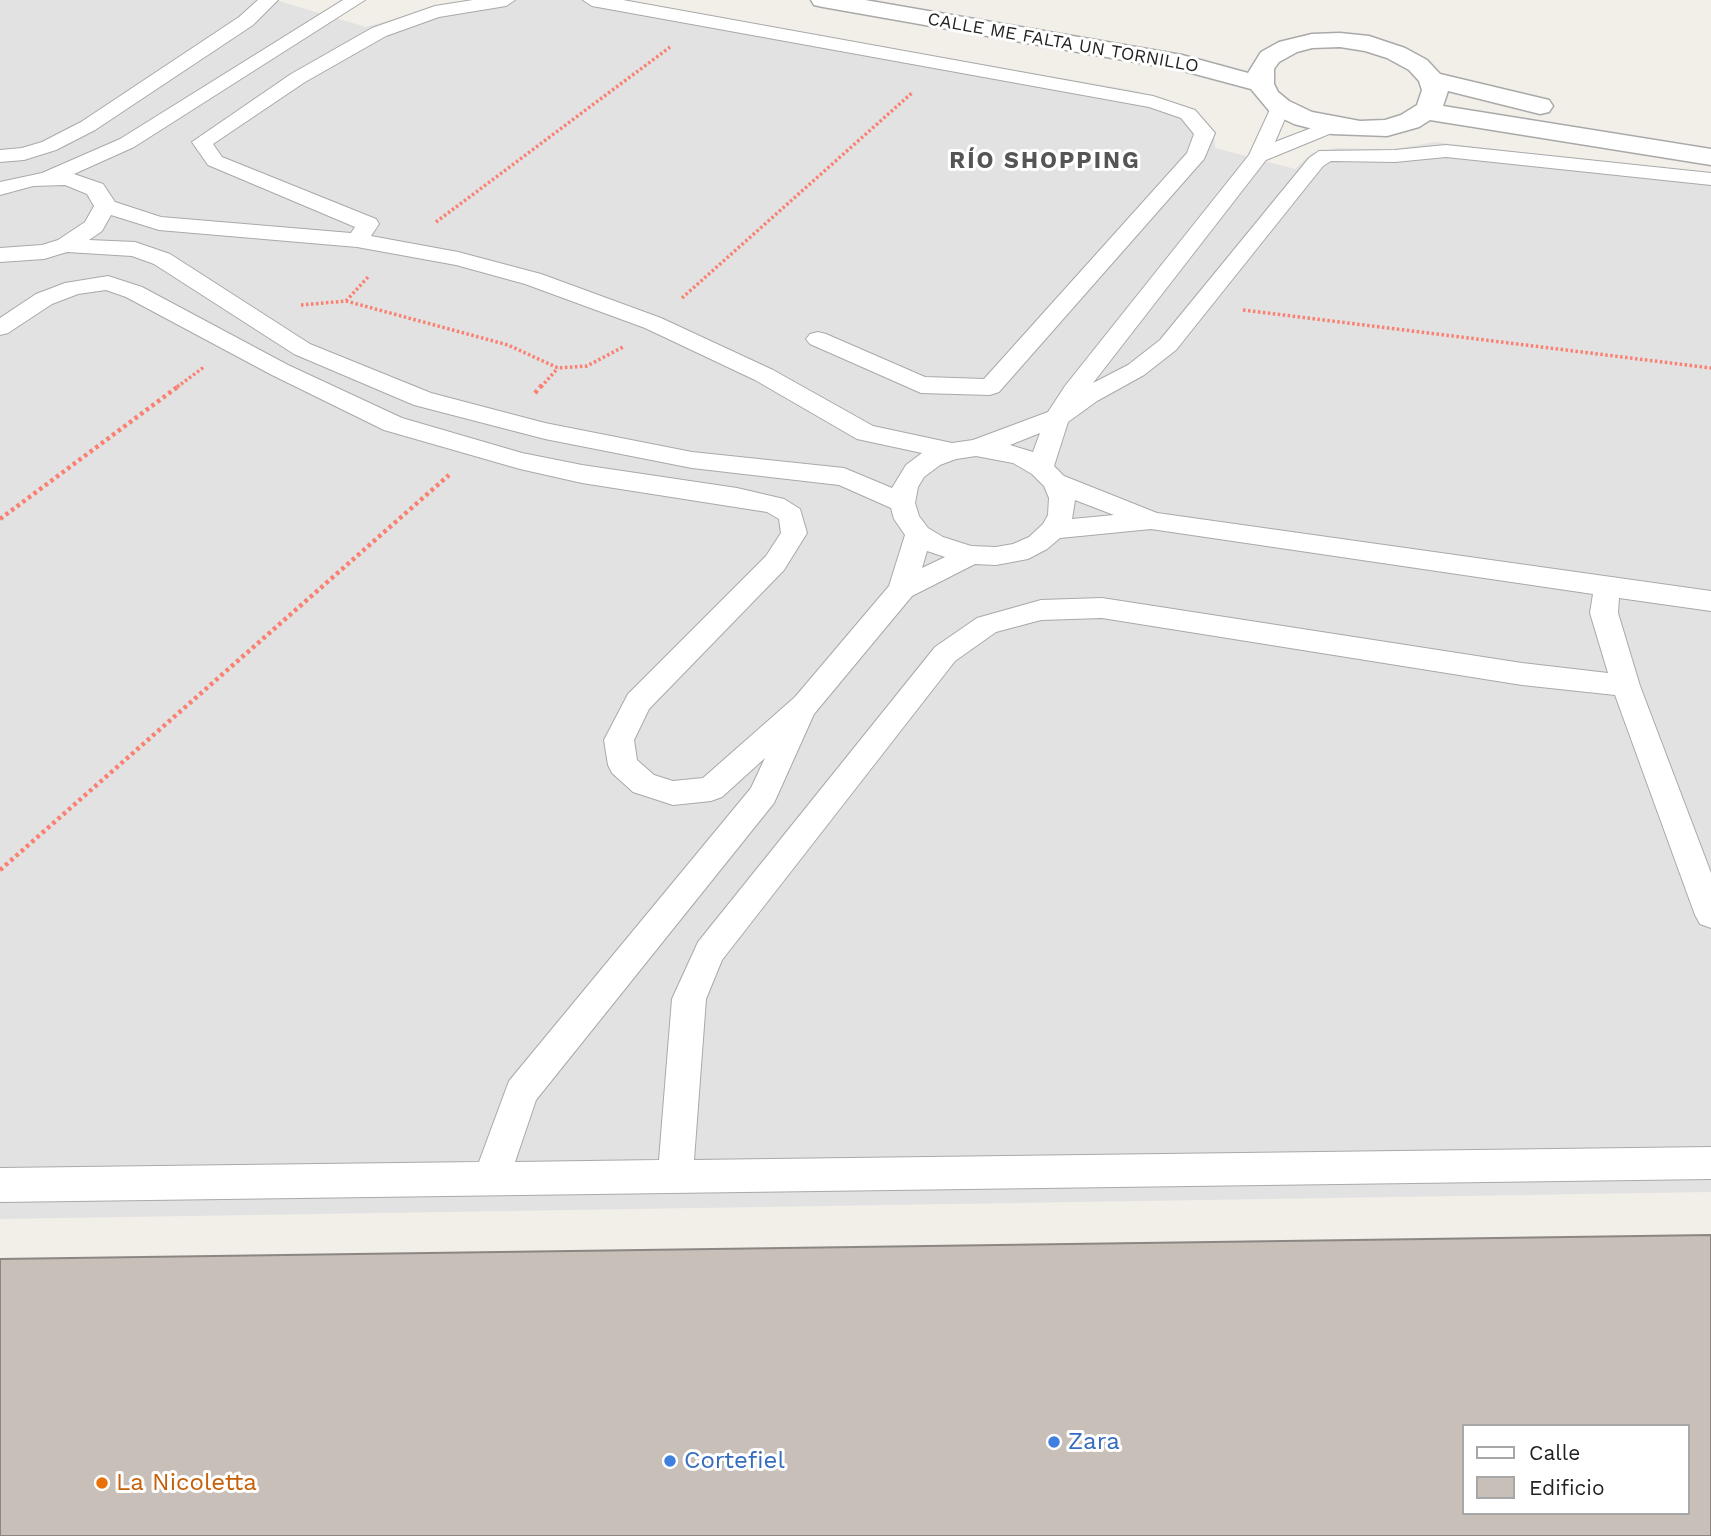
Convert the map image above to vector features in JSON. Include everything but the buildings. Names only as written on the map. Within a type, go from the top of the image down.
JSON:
[{"type":"street","name":"CALLE ME FALTA UN TORNILLO","points":[[823,0],[1182,63],[1261,84]]},
{"type":"street","name":"CALLE ME FALTA UN TORNILLO","points":[[936,0],[1217,48]]},
{"type":"street","points":[[1340,40],[1369,44],[1396,52],[1418,65],[1431,79],[1435,90],[1433,101],[1426,111],[1410,121],[1387,128],[1332,126],[1303,118],[1280,107],[1268,96],[1261,84],[1261,69],[1270,57],[1288,47],[1312,41],[1340,40]]},
{"type":"street","points":[[1244,52],[1270,57]]},
{"type":"street","points":[[1431,79],[1525,103],[1711,135]]},
{"type":"street","points":[[1426,111],[1711,157]]},
{"type":"lane","points":[[0,156],[24,154],[50,146],[88,126],[246,21],[269,0]]},
{"type":"lane","points":[[0,189],[49,178],[127,143],[356,0]]},
{"type":"lane","points":[[356,240],[368,224],[215,160],[202,142],[298,78],[379,32],[435,12],[506,0]]},
{"type":"lane","points":[[592,0],[1153,102],[1188,114],[1205,133],[1197,155],[990,387],[920,385],[818,339]]},
{"type":"lane","points":[[1280,107],[1259,156],[1074,391],[1057,418],[1048,475],[1062,498],[1061,515],[1053,530],[1038,543],[1019,552],[996,556],[971,555],[934,544],[919,534],[907,519],[902,503],[905,486],[915,471],[931,459],[1057,418],[1136,370],[1173,340],[1307,172],[1326,155],[1395,156],[1446,150],[1711,179]]},
{"type":"lane","points":[[1259,156],[1332,126]]},
{"type":"lane","points":[[66,245],[94,226],[100,197],[127,143]]},
{"type":"lane","points":[[49,178],[83,182],[100,197],[159,223],[356,240],[458,259],[533,279],[653,323],[764,375],[866,433],[964,450],[999,450],[1022,457],[1048,475],[1153,521]]},
{"type":"lane","points":[[0,266],[10,255],[66,245],[135,249],[162,259],[303,349],[424,399],[544,431],[692,460],[844,477],[902,503]]},
{"type":"lane","points":[[0,328],[44,299],[74,288],[108,283],[134,292],[280,370],[393,424],[520,461],[582,474],[725,495],[775,505],[791,515],[793,533],[775,563],[638,702],[620,740],[623,765],[644,785],[673,793],[710,789],[805,705],[902,589],[919,534]]},
{"type":"lane","points":[[1053,530],[1153,521],[1711,601]]},
{"type":"lane","points":[[902,589],[971,555]]},
{"type":"lane","points":[[1607,586],[1604,613],[1626,686],[1711,915]]},
{"type":"lane","points":[[675,1178],[689,999],[709,952],[945,654],[987,625],[1041,610],[1102,608],[1522,674],[1626,686]]},
{"type":"lane","points":[[491,1180],[521,1093],[763,795],[805,705]]},
{"type":"lane","points":[[0,1185],[1711,1163]]},
{"type":"path","points":[[432,225],[705,20]]},
{"type":"path","points":[[680,300],[942,63]]},
{"type":"path","points":[[346,301],[372,273]]},
{"type":"path","points":[[298,306],[346,301],[508,345],[558,368],[587,366],[627,345]]},
{"type":"path","points":[[1237,309],[1711,368]]},
{"type":"path","points":[[0,519],[205,367]]},
{"type":"path","points":[[533,395],[558,368]]},
{"type":"path","points":[[0,870],[453,472]]},
{"type":"shaded area","points":[[0,0],[276,0],[366,27],[428,9],[475,0],[615,0],[1136,91],[1193,108],[1214,131],[1215,148],[1295,169],[1312,153],[1338,148],[1389,150],[1435,142],[1711,175],[1711,1192],[0,1219]]},
{"type":"place","name":"Zara","points":[[1054,1442]]},
{"type":"place","name":"Cortefiel","points":[[670,1461]]},
{"type":"place","name":"La Nicoletta","points":[[102,1483]]},
{"type":"district","name":"RÍO SHOPPING","points":[[1045,161]]}]
